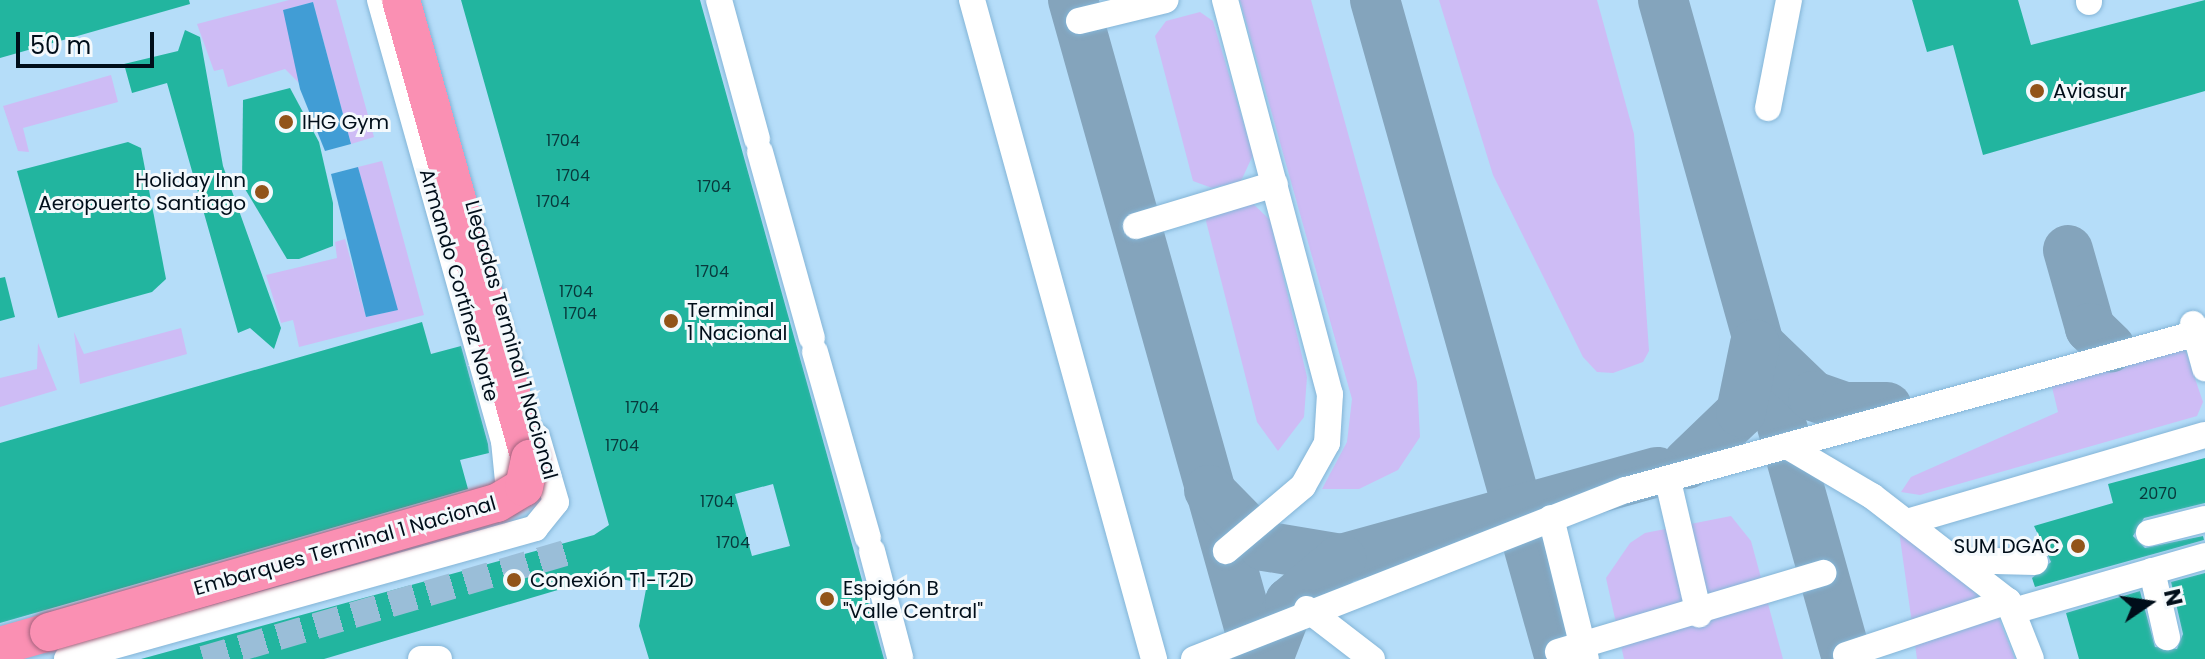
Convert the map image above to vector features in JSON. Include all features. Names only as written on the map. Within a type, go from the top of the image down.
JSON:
[{"type":"highway","name":"Embarques Terminal 1 Nacional","points":[[0,646],[58,646],[497,503],[524,487],[530,459],[401,0]]},
{"type":"lane","name":"Armando Cortínez Norte","points":[[380,0],[511,478],[499,520],[460,551]]},
{"type":"lane","name":"Llegadas Terminal 1 Nacional","points":[[58,646],[460,551],[535,528],[556,502],[417,0]]},
{"type":"lane","points":[[719,0],[900,657]]},
{"type":"lane","points":[[972,0],[1154,659]]},
{"type":"lane","points":[[1079,21],[1166,0]]},
{"type":"lane","points":[[1225,0],[1323,355],[1330,425],[1303,486],[1226,551]]},
{"type":"lane","points":[[1768,108],[1789,0]]},
{"type":"lane","points":[[1136,226],[1275,184]]},
{"type":"lane","points":[[1194,659],[1307,609],[1551,518],[1787,446],[2198,329],[2205,368]]},
{"type":"lane","points":[[1907,522],[2205,435]]},
{"type":"lane","points":[[1787,446],[1907,522],[2012,606],[2031,659]]},
{"type":"lane","points":[[1668,481],[1699,614]]},
{"type":"lane","points":[[1551,518],[1575,653],[1823,573]]},
{"type":"lane","points":[[2149,533],[2205,519]]},
{"type":"lane","points":[[1846,655],[2012,606],[2205,556]]},
{"type":"lane","points":[[1955,560],[2035,562]]},
{"type":"lane","points":[[2152,571],[2167,637]]},
{"type":"lane","points":[[1307,609],[1372,659]]},
{"type":"lane","points":[[421,659],[439,659]]},
{"type":"shaded area","points":[[289,0],[336,0],[374,137],[351,144],[313,2],[283,10],[304,88],[285,69],[228,87],[223,69],[214,71],[197,24]]},
{"type":"shaded area","points":[[1240,0],[1311,0],[1417,382],[1420,437],[1398,470],[1359,489],[1322,489],[1347,442],[1352,399]]},
{"type":"shaded area","points":[[1439,0],[1597,0],[1634,134],[1649,351],[1643,362],[1613,373],[1597,372],[1583,357],[1493,175]]},
{"type":"shaded area","points":[[1200,12],[1213,21],[1253,155],[1241,181],[1212,188],[1193,181],[1155,36],[1166,21]]},
{"type":"shaded area","points":[[111,75],[118,102],[23,128],[29,152],[18,151],[3,106]]},
{"type":"shaded area","points":[[382,161],[424,315],[299,347],[293,320],[281,323],[266,275],[337,258],[335,242],[345,239],[366,317],[397,310],[358,167]]},
{"type":"shaded area","points":[[1249,200],[1270,220],[1307,377],[1304,417],[1278,451],[1257,422],[1206,221],[1209,212]]},
{"type":"shaded area","points":[[181,328],[187,354],[80,384],[74,332],[84,354]]},
{"type":"shaded area","points":[[38,343],[57,390],[0,407],[0,378],[37,369]]},
{"type":"shaded area","points":[[2185,349],[2203,402],[2197,416],[1920,495],[1901,492],[1911,477],[2058,412],[2051,383]]},
{"type":"shaded area","points":[[1731,516],[1751,541],[1783,659],[1624,659],[1606,578],[1630,543],[1645,533]]},
{"type":"shaded area","points":[[1899,531],[1995,609],[2015,659],[1917,659]]},
{"type":"water","points":[[313,2],[351,144],[325,151],[300,89],[283,10]]},
{"type":"water","points":[[358,167],[398,310],[366,317],[331,174]]},
{"type":"building","points":[[0,0],[189,0],[190,4],[0,58]]},
{"type":"building","name":"Terminal 1 Nacional","points":[[461,0],[700,0],[884,659],[649,659],[639,626],[647,584],[605,576],[324,659],[141,659],[594,535],[609,525]],"holes":[[[773,484],[790,546],[752,556],[735,494]]]},
{"type":"building","points":[[1912,0],[2018,0],[2031,45],[2205,0],[2205,91],[1983,155],[1953,45],[1927,52]]},
{"type":"building","points":[[185,30],[200,37],[223,166],[281,328],[274,349],[250,328],[238,333],[167,83],[132,93],[124,64],[178,51]]},
{"type":"building","points":[[290,88],[319,142],[333,203],[333,246],[299,259],[287,259],[242,184],[243,100]]},
{"type":"building","points":[[128,142],[141,148],[166,279],[152,292],[58,318],[17,171]]},
{"type":"building","points":[[5,277],[15,317],[0,321],[0,278]]},
{"type":"building","points":[[422,322],[431,354],[461,346],[488,444],[489,453],[460,460],[468,489],[0,623],[0,443]]},
{"type":"building","points":[[2205,458],[2205,503],[2144,518],[2133,536],[2145,548],[2203,536],[2204,540],[2035,587],[2032,578],[2051,562],[2034,526],[2113,503],[2108,484]]},
{"type":"building","points":[[2205,573],[2205,659],[2079,659],[2066,613],[2140,591],[2155,647],[2177,649],[2183,634],[2171,582]]},
{"type":"taxiway","points":[[1073,0],[1258,659]]},
{"type":"taxiway","points":[[1375,0],[1560,659]]},
{"type":"taxiway","points":[[1663,0],[1847,659]]},
{"type":"taxiway","points":[[2068,250],[2090,328],[2110,347]]},
{"type":"taxiway","points":[[1687,464],[1741,412],[1755,344]]},
{"type":"taxiway","points":[[1763,348],[1813,396],[1845,407],[1887,407]]},
{"type":"taxiway","points":[[1209,490],[1264,546],[1341,559],[1657,472]]},
{"type":"taxiway","points":[[1268,659],[1290,602],[1341,559]]},
{"type":"tunnel","points":[[203,659],[570,552]]},
{"type":"place","name":"Aviasur","points":[[2037,91]]},
{"type":"place","name":"IHG Gym","points":[[286,122]]},
{"type":"place","name":"Holiday Inn Aeropuerto Santiago","points":[[262,192]]},
{"type":"place","name":"Terminal 1 Nacional","points":[[671,321]]},
{"type":"place","name":"SUM DGAC","points":[[2078,546]]},
{"type":"place","name":"Conexión T1-T2D","points":[[514,580]]},
{"type":"place","name":"Espigón B \"Valle Central\"","points":[[827,599]]}]
